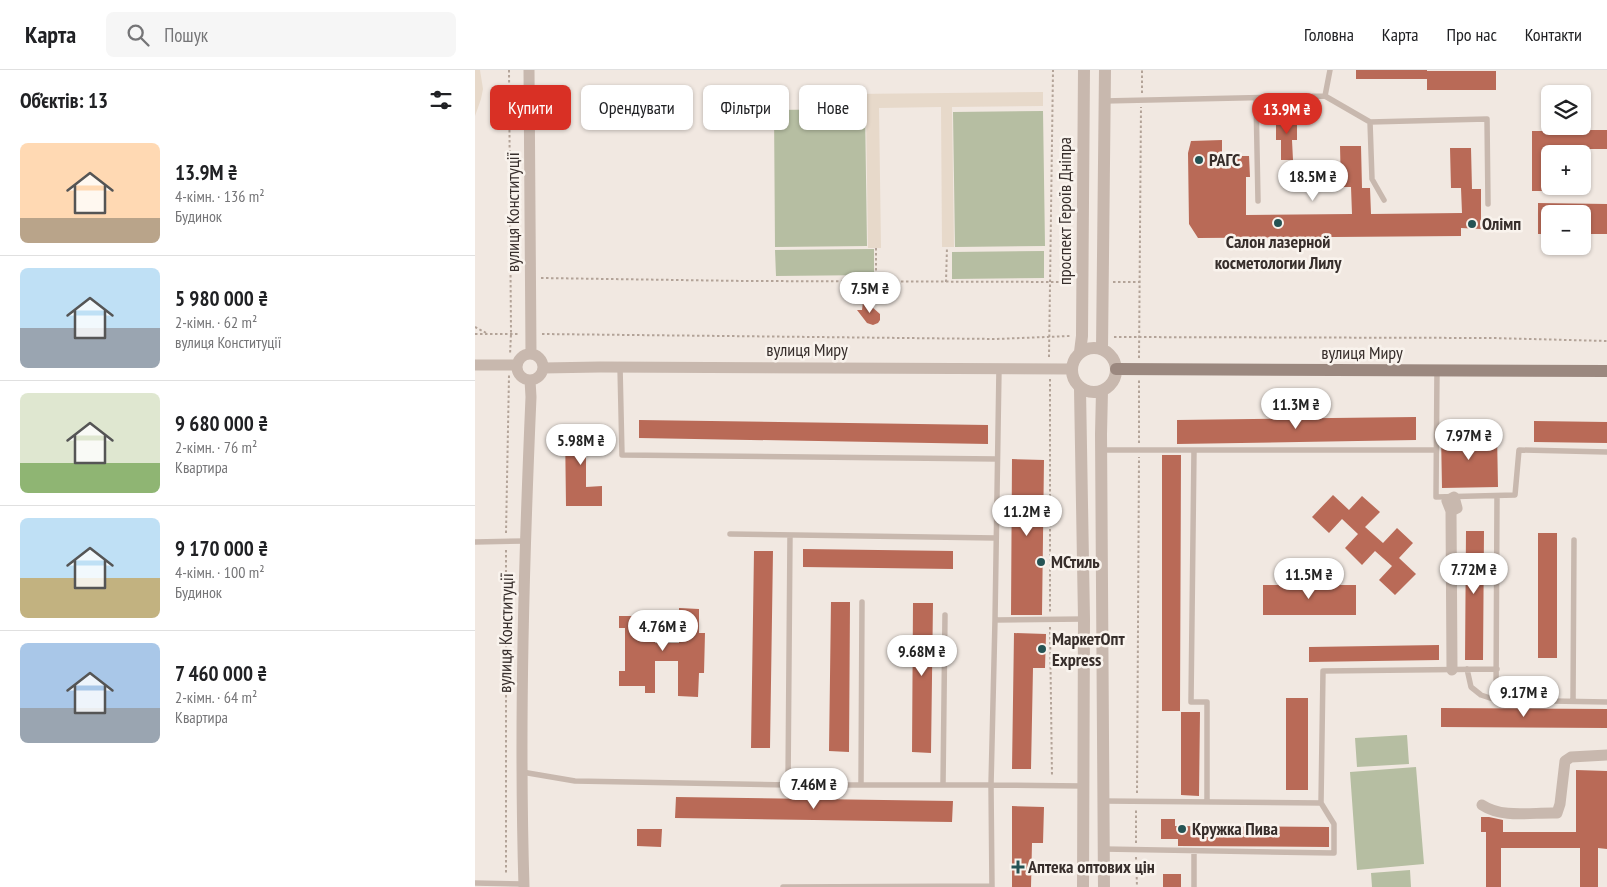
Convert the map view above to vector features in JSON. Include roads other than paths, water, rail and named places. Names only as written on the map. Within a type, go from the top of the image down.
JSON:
[{"type":"main road","name":"вулиця Миру","points":[[1116,369],[1607,371]]},
{"type":"street","name":"вулиця Конституції","points":[[529,70],[531,354]]},
{"type":"street","name":"проспект Героїв Дніпра","points":[[1080,352],[1082,336],[1084,70]]},
{"type":"street","points":[[1102,343],[1080,352],[1073,362],[1071,369],[1075,383],[1087,392],[1095,393],[1102,391],[1113,382],[1116,369],[1114,361],[1102,343],[1105,70]]},
{"type":"street","points":[[475,365],[513,365],[520,358],[531,354],[539,357],[543,368],[540,375],[534,380],[530,380],[522,377],[513,365]]},
{"type":"street","name":"вулиця Миру","points":[[543,368],[1071,369]]},
{"type":"street","name":"вулиця Конституції","points":[[524,886],[522,772],[525,541],[531,397],[530,380]]},
{"type":"street","points":[[1080,388],[1083,619],[1083,887]]},
{"type":"street","points":[[1102,391],[1104,887]]},
{"type":"street","points":[[1452,670],[1451,511],[1457,508],[1454,497]]},
{"type":"street","points":[[1083,740],[1103,742]]},
{"type":"street","points":[[1482,805],[1490,810],[1503,813],[1557,813],[1560,804],[1565,761],[1571,757],[1607,755]]},
{"type":"lane","points":[[1325,96],[1330,70]]},
{"type":"lane","points":[[1104,101],[1325,96],[1370,122],[1487,119],[1487,204]]},
{"type":"lane","points":[[1256,98],[1258,201]]},
{"type":"lane","points":[[1370,122],[1372,179],[1384,200]]},
{"type":"lane","points":[[620,367],[622,455],[997,458]]},
{"type":"lane","points":[[783,887],[992,886],[991,785],[999,369]]},
{"type":"lane","points":[[1437,370],[1436,497],[1515,495],[1519,450],[1607,452]]},
{"type":"lane","points":[[1101,450],[1437,450]]},
{"type":"lane","points":[[1194,450],[1191,702],[1207,702],[1207,802]]},
{"type":"lane","points":[[1496,700],[1497,496]]},
{"type":"lane","points":[[730,534],[996,538]]},
{"type":"lane","points":[[788,784],[790,535]]},
{"type":"lane","points":[[1573,702],[1574,540]]},
{"type":"lane","points":[[475,542],[525,541]]},
{"type":"lane","points":[[861,785],[862,602]]},
{"type":"lane","points":[[943,785],[945,615]]},
{"type":"lane","points":[[995,620],[1083,619]]},
{"type":"lane","points":[[1467,669],[1471,687],[1481,695],[1496,700],[1607,702]]},
{"type":"lane","points":[[1104,849],[1335,853],[1334,824],[1321,802],[1323,671],[1497,669]]},
{"type":"lane","points":[[522,772],[575,780],[861,785],[1083,786]]},
{"type":"lane","points":[[1103,801],[1321,802]]},
{"type":"lane","points":[[1193,887],[1194,851]]},
{"type":"lane","points":[[475,883],[506,883],[524,886]]},
{"type":"place","name":"РАГС","points":[[1199,160]]},
{"type":"place","name":"Салон лазерной косметологии Лилу","points":[[1278,223]]},
{"type":"place","name":"Олімп","points":[[1472,224]]},
{"type":"place","name":"МСтиль","points":[[1041,562]]},
{"type":"place","name":"МаркетОпт Express","points":[[1042,649]]},
{"type":"place","name":"Кружка Пива","points":[[1182,829]]},
{"type":"place","name":"Аптека оптових цін","points":[[1018,867]]}]
